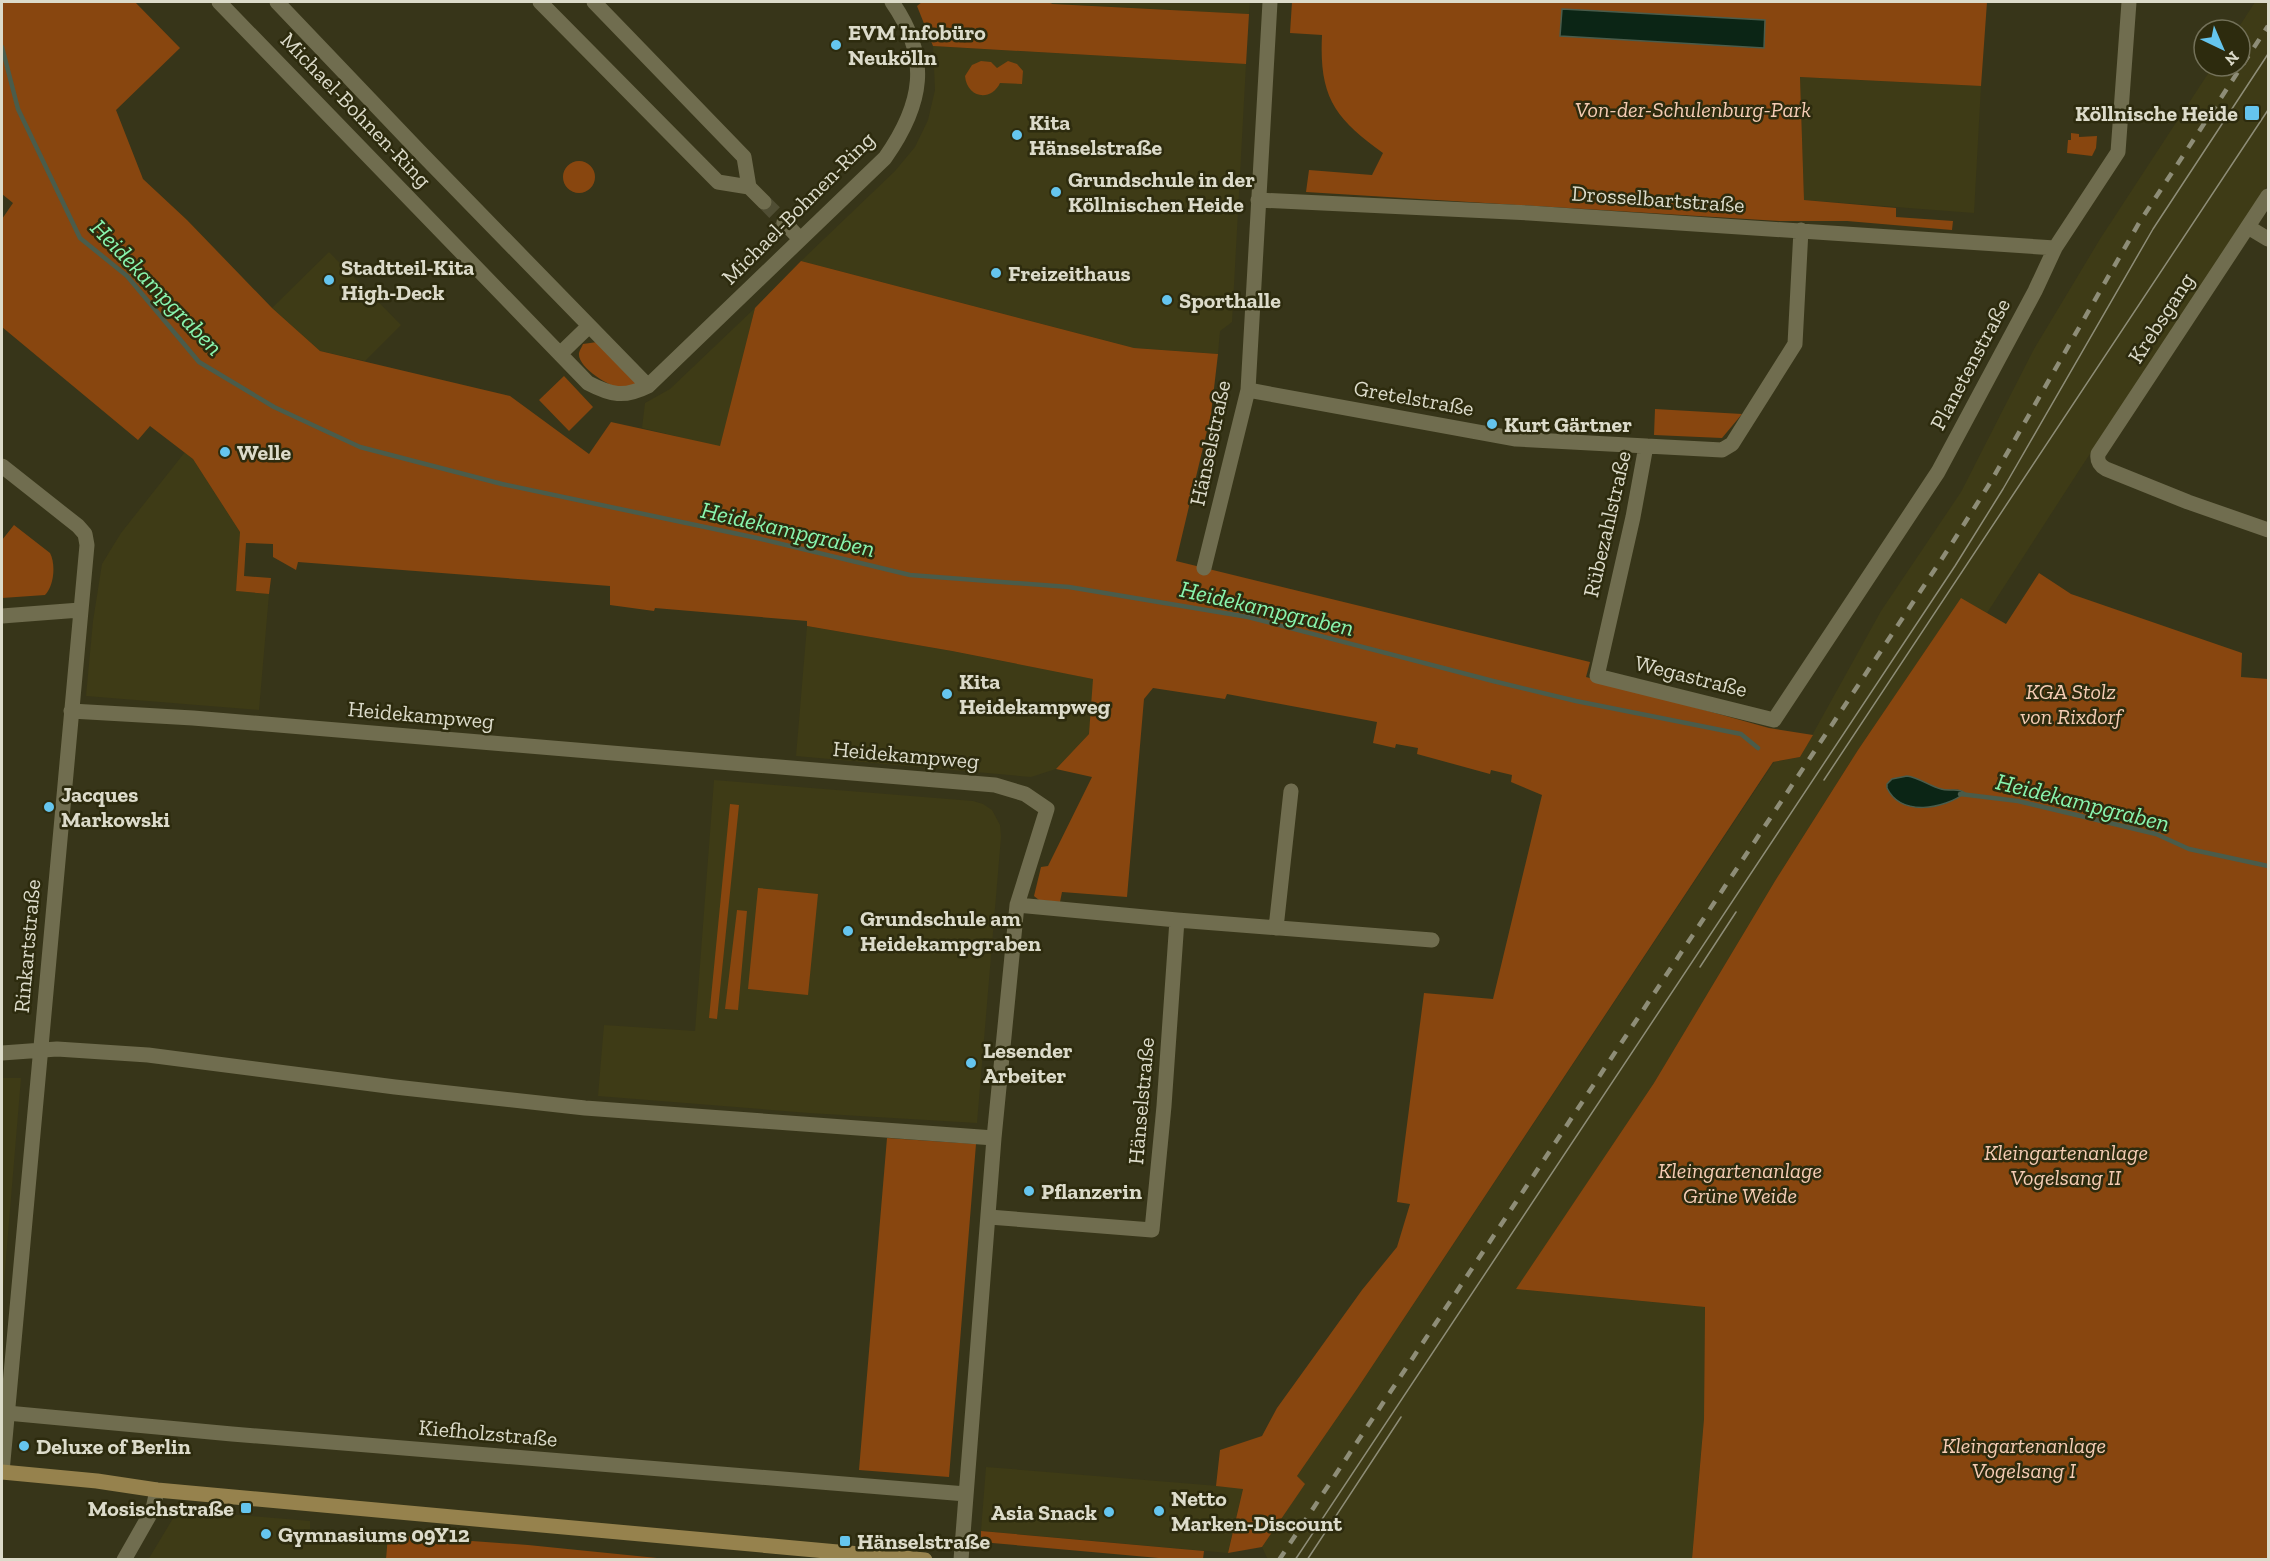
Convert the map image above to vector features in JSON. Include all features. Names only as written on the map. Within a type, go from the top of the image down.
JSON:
[{"type":"street","name":"Michael-Bohnen-Ring","points":[[219,2],[588,383],[609,394],[634,394],[648,386],[885,158],[902,134],[912,111],[918,84],[915,53],[904,19],[892,2]]},
{"type":"street","name":"Michael-Bohnen-Ring","points":[[277,2],[648,386]]},
{"type":"street","points":[[540,2],[718,182],[749,187]]},
{"type":"street","points":[[594,2],[744,157],[749,187],[764,202]]},
{"type":"street","name":"Hänselstraße","points":[[1204,568],[1248,390],[1270,2]]},
{"type":"street","name":"Planetenstraße","points":[[1774,720],[1938,472],[2055,248],[2118,152],[2129,2]]},
{"type":"street","name":"Krebsgang","points":[[2268,196],[2098,454],[2097,460],[2101,466],[2142,485],[2268,530]]},
{"type":"street","name":"Drosselbartstraße","points":[[1258,200],[1529,213],[2055,248]]},
{"type":"street","points":[[784,222],[800,239]]},
{"type":"street","points":[[2248,227],[2268,238]]},
{"type":"street","name":"Rübezahlstraße","points":[[1597,676],[1633,517],[1646,446],[1722,450],[1732,444],[1795,344],[1800,230]]},
{"type":"street","points":[[560,354],[589,326]]},
{"type":"street","name":"Gretelstraße","points":[[1248,390],[1516,439],[1646,446]]},
{"type":"street","points":[[2,466],[86,534],[87,545],[71,711]]},
{"type":"street","points":[[2,616],[80,610]]},
{"type":"street","name":"Wegastraße","points":[[1597,676],[1774,720]]},
{"type":"street","name":"Heidekampweg","points":[[71,711],[193,718],[995,785],[1025,794],[1047,809],[1017,905]]},
{"type":"street","name":"Rinkartstraße","points":[[2,1472],[71,711]]},
{"type":"street","points":[[1276,928],[1291,791]]},
{"type":"street","points":[[961,1560],[994,1138],[1017,905],[1432,940]]},
{"type":"street","name":"Hänselstraße","points":[[989,1217],[1152,1230],[1164,1106],[1177,920]]},
{"type":"street","points":[[2,1053],[57,1049],[148,1055],[395,1087],[585,1108],[994,1138]]},
{"type":"street","name":"Kiefholzstraße","points":[[7,1413],[242,1435],[966,1494]]},
{"type":"street","points":[[2,1472],[97,1481],[157,1490],[925,1560]]},
{"type":"street","points":[[124,1560],[153,1509],[157,1490]]},
{"type":"shaded area","points":[[1053,2],[1250,2],[1249,14],[1053,4]]},
{"type":"shaded area","points":[[2255,2],[2268,2],[2268,185],[1987,613],[1961,599],[1858,750],[1775,881],[1654,1083],[1517,1289],[1705,1307],[1704,1419],[1692,1559],[1268,1560],[1262,1547],[1304,1484],[1297,1476],[1774,762],[1800,757],[1881,611],[1961,492],[2034,349],[2100,239],[2205,78],[2252,78],[2252,18],[2245,18]]},
{"type":"shaded area","points":[[1562,9],[1765,20],[1764,48],[1560,36]]},
{"type":"shaded area","name":"Grundschule in der Köllnischen Heide","points":[[933,46],[1246,64],[1232,322],[1220,331],[1218,354],[1134,348],[801,261],[895,171],[915,147],[928,120],[935,90]]},
{"type":"shaded area","points":[[1800,77],[1981,86],[1974,213],[1804,200]]},
{"type":"shaded area","name":"Stadtteil-Kita High-Deck","points":[[329,252],[401,325],[365,361],[320,351],[272,308]]},
{"type":"shaded area","points":[[755,308],[720,447],[642,428],[645,403],[670,389]]},
{"type":"shaded area","points":[[185,452],[193,459],[240,532],[236,591],[269,594],[259,710],[86,696],[93,621],[102,564],[121,533]]},
{"type":"shaded area","name":"Kita Heidekampweg","points":[[807,626],[1094,679],[1089,734],[1056,769],[1031,777],[796,756]]},
{"type":"shaded area","points":[[1907,776],[1941,789],[1960,790],[1965,793],[1956,799],[1935,806],[1912,807],[1894,797],[1887,788],[1887,784],[1892,779]]},
{"type":"shaded area","name":"Grundschule am Heidekampgraben","points":[[714,780],[973,801],[992,810],[1000,825],[1001,837],[977,1123],[809,1113],[598,1096],[604,1025],[695,1031]]},
{"type":"shaded area","points":[[2,1078],[21,1078],[2,1306]]},
{"type":"shaded area","points":[[986,1467],[1243,1488],[1228,1553],[981,1531]]},
{"type":"shaded area","name":"Gymnasiums 09Y12","points":[[178,1510],[310,1521],[310,1530],[388,1535],[386,1559],[148,1560]]},
{"type":"green space","points":[[2,2],[135,2],[180,48],[116,110],[143,179],[187,220],[272,308],[320,351],[510,396],[589,454],[611,422],[720,446],[755,308],[801,261],[1134,348],[1218,354],[1211,414],[1176,561],[1590,662],[1586,677],[1769,728],[1813,735],[1800,757],[1773,762],[1297,1476],[1305,1484],[1262,1547],[1228,1553],[1243,1489],[1216,1486],[1220,1450],[1262,1436],[1277,1408],[1362,1290],[1397,1247],[1410,1204],[1397,1202],[1424,993],[1493,999],[1542,795],[1511,782],[1512,775],[1491,770],[1490,774],[1417,754],[1418,748],[1396,744],[1395,748],[1373,743],[1377,722],[1227,694],[1225,699],[1153,688],[1144,699],[1127,897],[1062,892],[1060,902],[1039,900],[1034,896],[1041,867],[1048,866],[1092,777],[1056,769],[1089,734],[1093,679],[952,651],[807,626],[807,621],[655,608],[654,611],[610,605],[610,586],[298,562],[296,570],[273,557],[273,544],[246,543],[244,576],[271,578],[269,594],[236,591],[240,532],[193,459],[150,426],[138,440],[2,327],[2,219],[13,203],[2,194]]},
{"type":"green space","points":[[922,2],[1047,2],[1249,14],[1246,64],[933,46],[917,6]]},
{"type":"green space","name":"Von-der-Schulenburg-Park","points":[[1292,2],[1987,2],[1981,86],[1800,77],[1804,200],[1896,208],[1896,217],[1953,221],[1952,230],[1847,221],[1779,221],[1306,192],[1309,170],[1372,175],[1383,153],[1352,128],[1333,104],[1323,74],[1322,35],[1290,33]]},
{"type":"green space","points":[[981,61],[991,62],[997,68],[1008,61],[1017,64],[1023,71],[1022,84],[1000,83],[991,93],[980,95],[975,93],[970,89],[965,76],[972,65]]},
{"type":"green space","points":[[2071,133],[2079,134],[2079,137],[2097,136],[2096,148],[2092,156],[2067,153]]},
{"type":"green space","points":[[579,161],[590,166],[595,177],[590,188],[579,193],[568,188],[563,177],[568,166]]},
{"type":"green space","points":[[597,342],[637,384],[625,388],[610,385],[595,376],[583,364],[579,352],[583,344]]},
{"type":"green space","points":[[564,376],[593,407],[569,431],[539,400]]},
{"type":"green space","points":[[1655,409],[1742,414],[1722,438],[1654,435]]},
{"type":"green space","points":[[14,525],[50,553],[53,575],[45,595],[2,598],[2,540]]},
{"type":"green space","points":[[2039,573],[2071,594],[2242,653],[2241,677],[2268,679],[2268,1559],[1692,1559],[1704,1419],[1705,1307],[1516,1289],[1654,1083],[1775,881],[1858,750],[1961,598],[2006,624]]},
{"type":"green space","points":[[730,804],[739,805],[717,1019],[709,1018]]},
{"type":"green space","points":[[758,888],[818,894],[808,995],[748,989]]},
{"type":"green space","points":[[737,910],[747,911],[738,1010],[725,1009]]},
{"type":"green space","points":[[887,1138],[976,1144],[949,1477],[859,1470]]},
{"type":"green space","points":[[981,1531],[1204,1551],[1203,1559],[1181,1560],[981,1542]]},
{"type":"green space","points":[[388,1535],[528,1545],[667,1559],[386,1559]]},
{"type":"waterway","name":"Heidekampgraben","points":[[2,47],[18,109],[80,238],[127,276],[199,362],[274,407],[360,447],[502,484],[757,538],[910,575],[1069,587],[1248,617],[1576,701],[1741,734],[1758,748]]},
{"type":"waterway","name":"Heidekampgraben","points":[[1960,794],[2018,801],[2156,834],[2189,849],[2268,866]]},
{"type":"tunnel","points":[[764,202],[784,222]]},
{"type":"tram line","points":[[1295,1560],[1955,566],[2003,489],[2153,229],[2268,54]]},
{"type":"tram line","points":[[1824,780],[2268,110]]},
{"type":"tram line","points":[[1700,967],[1736,912]]},
{"type":"tram line","points":[[1307,1560],[1401,1417]]},
{"type":"railway","points":[[1279,1560],[1949,548],[1990,483],[2139,223],[2268,26]]},
{"type":"place","name":"EVM Infobüro Neukölln","points":[[836,45]]},
{"type":"place","name":"Köllnische Heide","points":[[2252,113]]},
{"type":"place","name":"Kita Hänselstraße","points":[[1017,135]]},
{"type":"place","name":"Grundschule in der Köllnischen Heide","points":[[1056,192]]},
{"type":"place","name":"Freizeithaus","points":[[996,273]]},
{"type":"place","name":"Stadtteil-Kita High-Deck","points":[[329,280]]},
{"type":"place","name":"Sporthalle","points":[[1167,300]]},
{"type":"place","name":"Kurt Gärtner","points":[[1492,424]]},
{"type":"place","name":"Welle","points":[[225,452]]},
{"type":"place","name":"Kita Heidekampweg","points":[[947,694]]},
{"type":"place","name":"Jacques Markowski","points":[[49,807]]},
{"type":"place","name":"Grundschule am Heidekampgraben","points":[[848,931]]},
{"type":"place","name":"Lesender Arbeiter","points":[[971,1063]]},
{"type":"place","name":"Pflanzerin","points":[[1029,1191]]},
{"type":"place","name":"Deluxe of Berlin","points":[[24,1446]]},
{"type":"place","name":"Mosischstraße","points":[[246,1508]]},
{"type":"place","name":"Netto Marken-Discount","points":[[1159,1511]]},
{"type":"place","name":"Asia Snack","points":[[1109,1512]]},
{"type":"place","name":"Gymnasiums 09Y12","points":[[266,1534]]},
{"type":"place","name":"Hänselstraße","points":[[845,1541]]},
{"type":"park label","name":"KGA Stolz von Rixdorf","points":[[2071,704]]},
{"type":"park label","name":"Kleingartenanlage Vogelsang II","points":[[2066,1164]]},
{"type":"park label","name":"Kleingartenanlage Grüne Weide","points":[[1740,1182]]},
{"type":"park label","name":"Kleingartenanlage Vogelsang I","points":[[2024,1458]]}]
